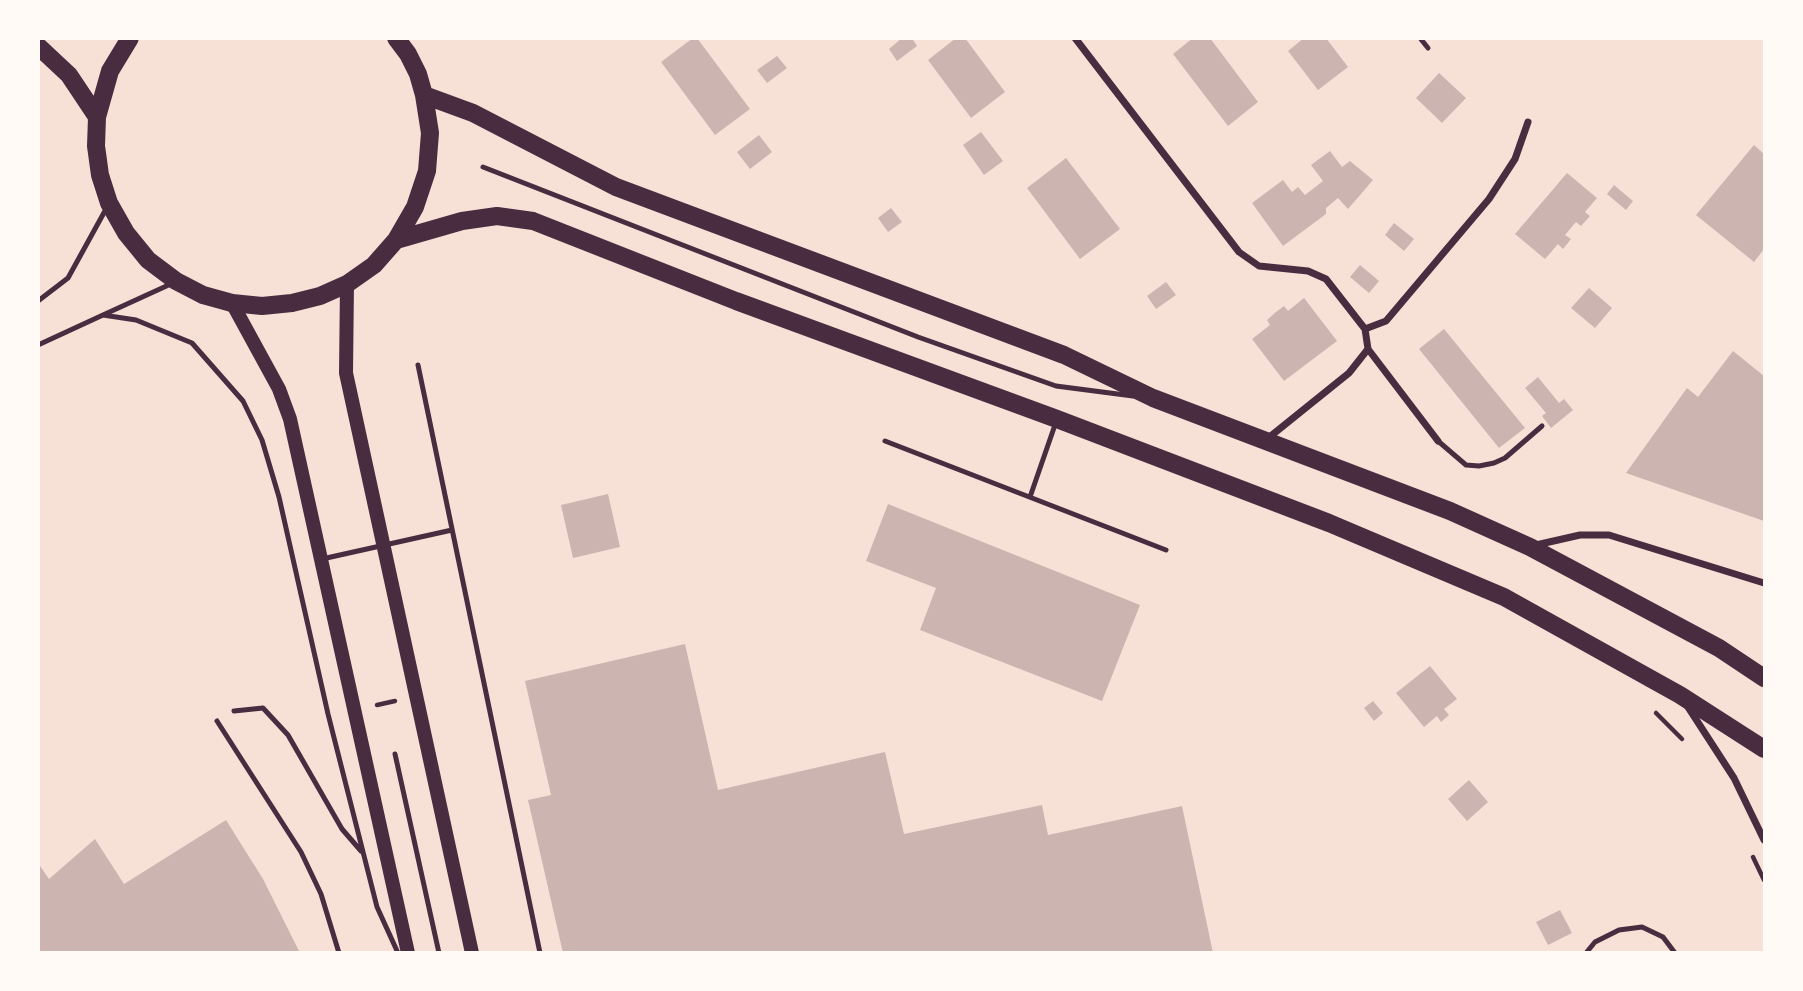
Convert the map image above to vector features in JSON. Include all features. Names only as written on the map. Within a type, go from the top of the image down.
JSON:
[{"type":"main road","points":[[130,38],[110,71],[97,117],[96,146],[100,175],[109,203],[126,233],[148,260],[176,281],[203,295],[232,303],[262,306],[292,303],[320,296],[347,284],[374,264],[396,240],[415,207],[427,171],[430,132],[424,95],[410,46],[396,38]]},
{"type":"main road","points":[[38,46],[69,75],[97,117]]},
{"type":"main road","points":[[424,95],[472,113],[616,187],[1064,355],[1153,398],[1450,511],[1530,547],[1719,648],[1765,678]]},
{"type":"main road","points":[[396,240],[462,221],[497,216],[533,221],[736,301],[1329,523],[1504,597],[1680,695],[1765,749]]},
{"type":"main road","points":[[347,284],[346,373],[472,953]]},
{"type":"main road","points":[[232,303],[279,389],[290,419],[408,953]]},
{"type":"street","points":[[1075,38],[1239,252],[1259,266],[1308,271],[1326,279],[1365,328],[1368,349],[1438,441]]},
{"type":"street","points":[[1365,328],[1386,321],[1489,199],[1515,159],[1528,122]]},
{"type":"street","points":[[1267,440],[1349,373],[1368,349]]},
{"type":"street","points":[[1530,547],[1580,535],[1609,535],[1765,583]]},
{"type":"street","points":[[1680,695],[1734,778],[1765,840]]},
{"type":"lane","points":[[1420,38],[1428,48]]},
{"type":"lane","points":[[483,167],[918,337],[1056,386],[1153,398]]},
{"type":"lane","points":[[38,301],[68,278],[109,203]]},
{"type":"lane","points":[[38,345],[176,281]]},
{"type":"lane","points":[[103,315],[136,320],[192,343],[243,401],[258,430],[279,497],[376,907],[398,953]]},
{"type":"lane","points":[[418,365],[540,953]]},
{"type":"lane","points":[[1030,498],[1057,419]]},
{"type":"lane","points":[[1438,441],[1466,465],[1479,466],[1505,458],[1542,426]]},
{"type":"lane","points":[[885,442],[1167,550]]},
{"type":"lane","points":[[320,560],[452,530]]},
{"type":"lane","points":[[234,711],[263,708],[288,735],[342,829],[363,854]]},
{"type":"lane","points":[[217,721],[301,852],[321,894],[339,953]]},
{"type":"lane","points":[[396,754],[439,953]]},
{"type":"lane","points":[[1586,953],[1595,942],[1619,930],[1642,927],[1663,937],[1675,953]]},
{"type":"path","points":[[372,706],[398,700]]},
{"type":"path","points":[[1654,711],[1669,723],[1685,743]]},
{"type":"path","points":[[1748,847],[1765,880]]},
{"type":"building","points":[[693,38],[697,38],[750,109],[715,135],[661,62]]},
{"type":"building","points":[[902,38],[912,38],[917,46],[897,61],[889,49]]},
{"type":"building","points":[[956,38],[965,38],[1005,92],[971,118],[928,60]]},
{"type":"building","points":[[1193,38],[1210,38],[1258,102],[1228,126],[1173,54]]},
{"type":"building","points":[[1304,38],[1326,38],[1348,67],[1318,90],[1288,51]]},
{"type":"building","points":[[777,56],[787,68],[767,83],[757,70]]},
{"type":"building","points":[[1439,73],[1466,98],[1442,123],[1416,98]]},
{"type":"building","points":[[981,132],[1003,161],[984,175],[963,145]]},
{"type":"building","points":[[759,135],[772,152],[750,169],[737,152]]},
{"type":"building","points":[[1754,145],[1764,154],[1764,249],[1754,262],[1696,215]]},
{"type":"building","points":[[1330,151],[1342,167],[1350,161],[1373,180],[1348,209],[1338,198],[1326,208],[1326,214],[1283,246],[1252,203],[1283,180],[1292,192],[1298,187],[1305,195],[1323,181],[1311,165]]},
{"type":"building","points":[[1066,158],[1120,229],[1080,259],[1027,188]]},
{"type":"building","points":[[1567,173],[1597,198],[1585,212],[1590,216],[1581,226],[1576,222],[1565,235],[1571,239],[1563,249],[1558,244],[1545,259],[1515,234]]},
{"type":"building","points":[[1614,185],[1633,201],[1626,210],[1607,194]]},
{"type":"building","points":[[891,208],[902,222],[888,232],[878,218]]},
{"type":"building","points":[[1394,223],[1414,239],[1404,251],[1385,235]]},
{"type":"building","points":[[1360,265],[1379,281],[1369,293],[1350,277]]},
{"type":"building","points":[[1166,282],[1176,295],[1156,309],[1147,296]]},
{"type":"building","points":[[1589,288],[1612,308],[1595,328],[1571,308]]},
{"type":"building","points":[[1304,298],[1337,341],[1284,381],[1252,339],[1270,325],[1267,320],[1276,312],[1284,306],[1288,311]]},
{"type":"building","points":[[1444,329],[1525,428],[1499,448],[1419,349]]},
{"type":"building","points":[[1733,351],[1764,376],[1764,521],[1626,473],[1687,388],[1698,397]]},
{"type":"building","points":[[1538,377],[1559,403],[1564,399],[1573,410],[1551,428],[1542,416],[1546,413],[1525,388]]},
{"type":"building","points":[[608,494],[620,547],[573,558],[561,505]]},
{"type":"building","points":[[888,504],[1140,605],[1102,701],[920,630],[936,588],[866,561]]},
{"type":"building","points":[[685,644],[718,790],[885,752],[904,834],[1042,805],[1048,835],[1182,806],[1213,953],[563,953],[528,800],[551,795],[525,681]]},
{"type":"building","points":[[1430,666],[1457,699],[1444,709],[1449,715],[1441,722],[1437,716],[1424,727],[1396,693]]},
{"type":"building","points":[[1373,701],[1383,713],[1374,721],[1364,708]]},
{"type":"building","points":[[1469,780],[1488,802],[1467,821],[1448,799]]},
{"type":"building","points":[[226,820],[263,879],[300,953],[38,953],[38,863],[49,879],[95,839],[124,884]]},
{"type":"building","points":[[1560,910],[1572,933],[1548,945],[1536,922]]}]
